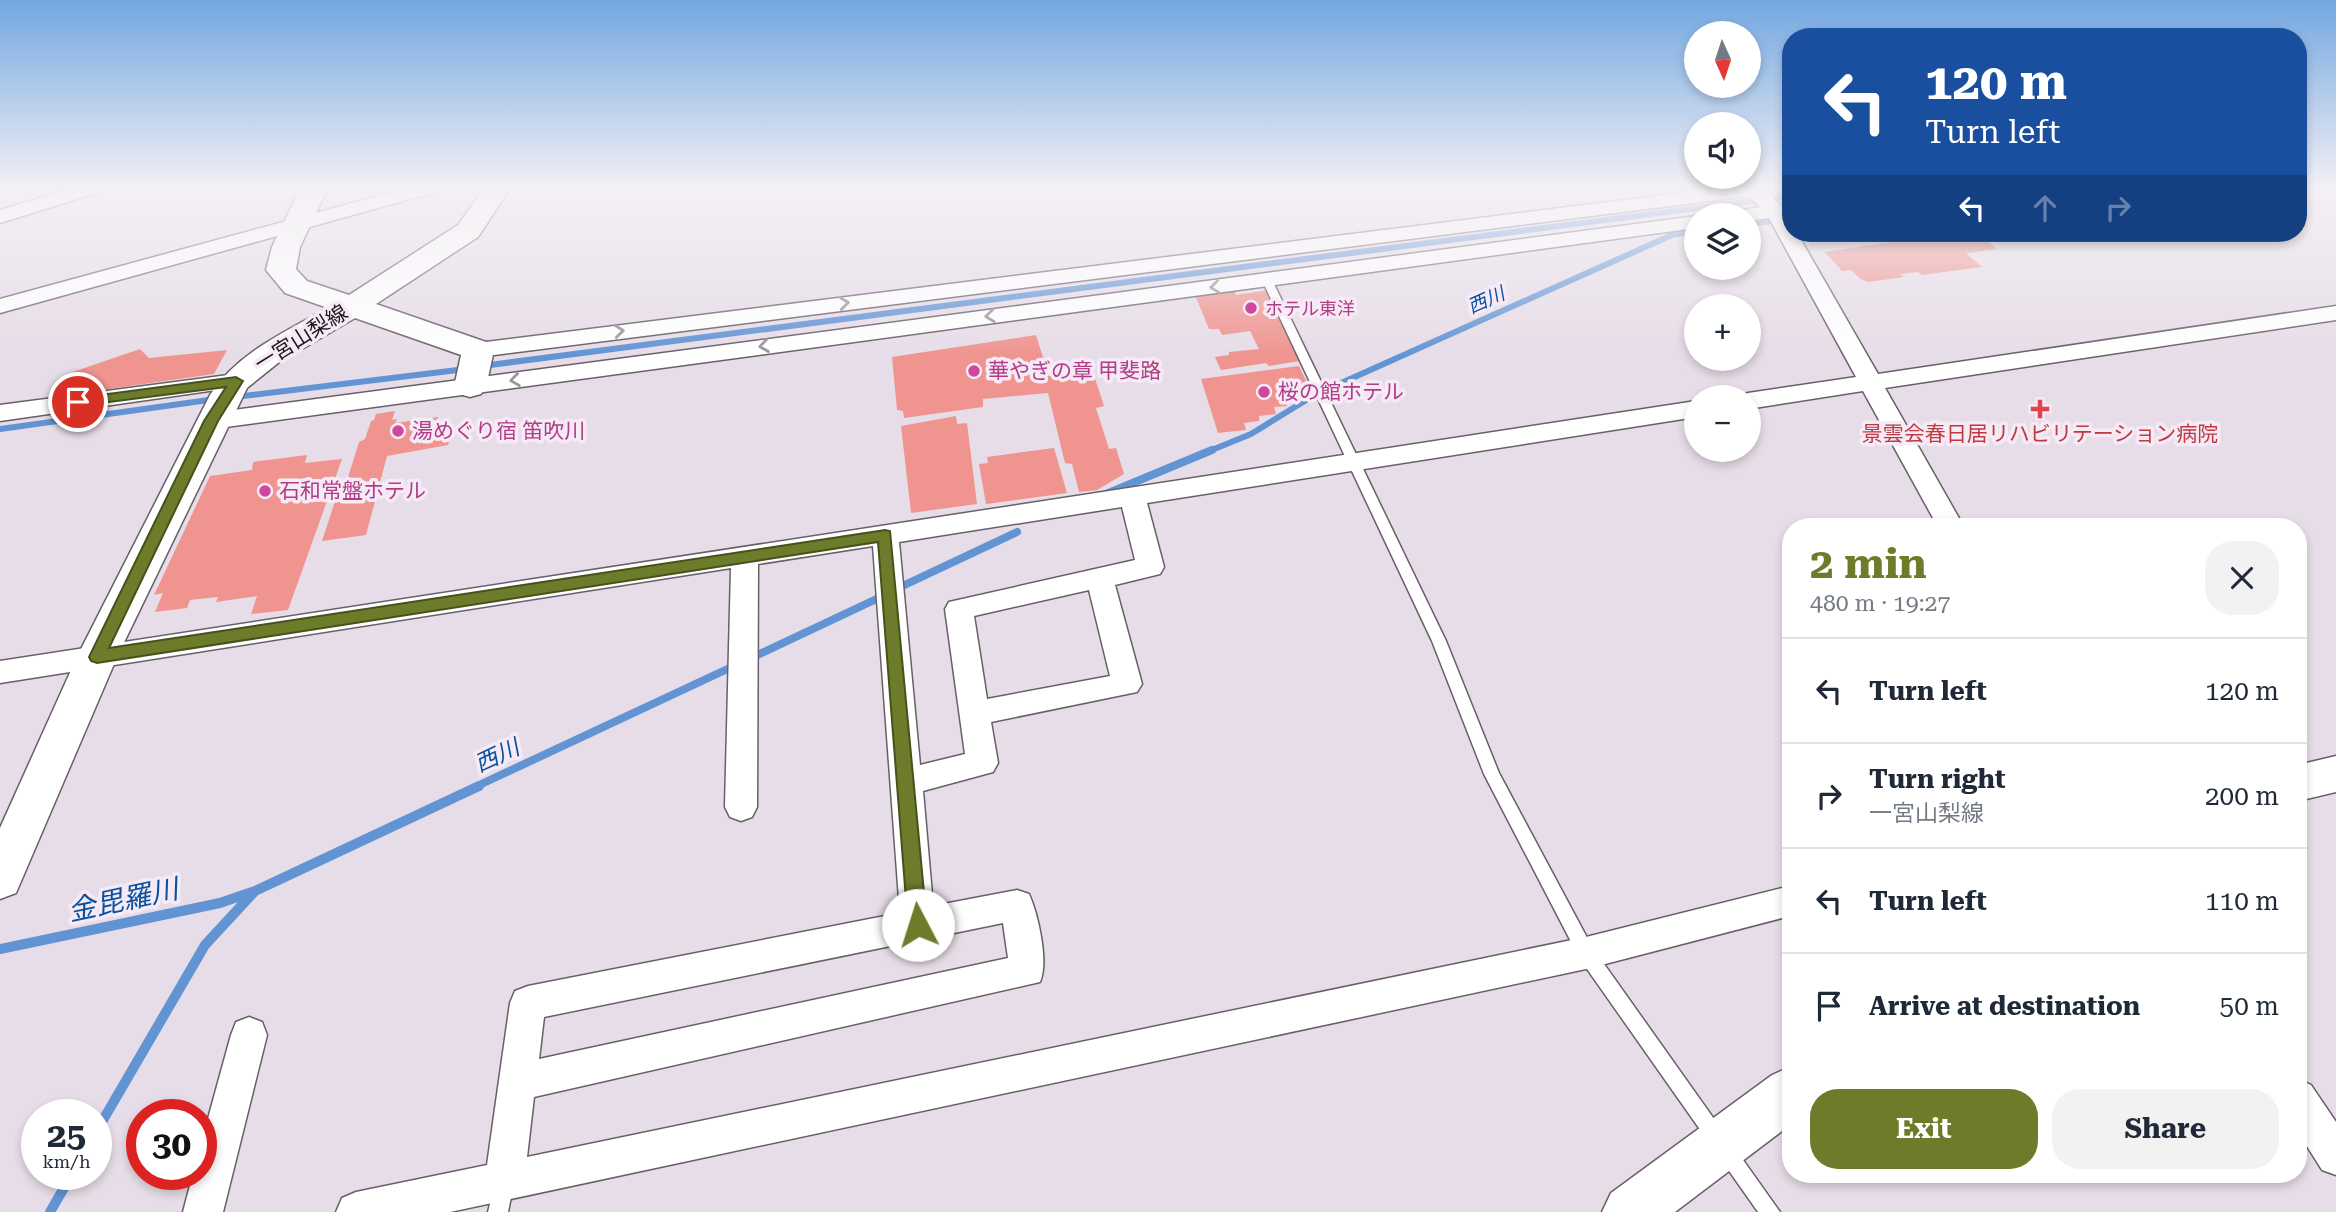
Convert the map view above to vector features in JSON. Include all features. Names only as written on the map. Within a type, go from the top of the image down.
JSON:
[{"type":"main road","points":[[288,244],[281,270],[296,287],[353,306],[474,368]]},
{"type":"main road","name":"一宮山梨線","points":[[0,879],[97,657],[223,402],[267,356],[353,306],[449,244]]},
{"type":"main road","points":[[2307,781],[2336,774]]},
{"type":"main road","points":[[1630,1212],[1782,1099]]},
{"type":"street","points":[[0,306],[230,244]]},
{"type":"street","points":[[0,413],[223,402],[474,368],[575,336],[1255,251],[1337,244]]},
{"type":"street","points":[[474,368],[579,372],[1537,244]]},
{"type":"street","points":[[1793,244],[1946,518]]},
{"type":"street","points":[[1255,251],[1267,280]]},
{"type":"street","points":[[1761,399],[2336,313]]},
{"type":"street","points":[[575,336],[556,344],[546,352],[547,363],[556,370],[579,372]]},
{"type":"street","points":[[0,672],[1684,412]]},
{"type":"street","points":[[906,782],[982,763],[959,609],[1150,567],[1132,497]]},
{"type":"street","points":[[885,535],[918,925]]},
{"type":"street","points":[[741,807],[745,557]]},
{"type":"street","points":[[975,713],[1127,684],[1100,578]]},
{"type":"street","points":[[356,1212],[501,1197],[1586,953],[1782,903]]},
{"type":"street","points":[[501,1197],[517,1082],[528,1003],[1017,905],[1028,970],[517,1082]]},
{"type":"street","points":[[203,1212],[249,1035]]},
{"type":"street","points":[[2307,1112],[2336,1156]]},
{"type":"lane","points":[[1267,280],[1439,641],[1492,774],[1586,953],[1770,1212]]},
{"type":"building","points":[[1881,244],[1991,244],[1997,249],[1966,253],[1982,267],[1922,275],[1918,272],[1901,274],[1904,277],[1868,282],[1851,270],[1842,271],[1825,252]]},
{"type":"building","points":[[1235,290],[1236,295],[1269,290],[1300,361],[1221,370],[1215,357],[1229,355],[1229,352],[1259,349],[1250,331],[1222,335],[1219,329],[1209,329],[1195,295]]},
{"type":"building","points":[[1036,335],[1049,376],[1092,369],[1104,406],[1096,408],[1109,449],[1116,448],[1124,474],[1097,490],[1079,492],[1072,464],[1065,463],[1048,393],[983,399],[983,407],[904,418],[903,411],[897,410],[892,357]]},
{"type":"building","points":[[140,349],[149,358],[227,350],[214,374],[95,391],[77,397],[67,374]]},
{"type":"building","points":[[1299,366],[1312,393],[1302,395],[1302,399],[1287,400],[1287,406],[1274,407],[1276,414],[1259,416],[1259,421],[1244,423],[1246,430],[1218,433],[1201,379]]},
{"type":"building","points":[[395,411],[392,420],[397,419],[395,423],[438,417],[435,430],[452,427],[448,445],[387,456],[366,535],[322,541],[339,489],[345,487],[359,442],[365,439],[376,414]]},
{"type":"building","points":[[956,416],[957,424],[967,423],[977,504],[911,513],[901,426]]},
{"type":"building","points":[[1054,448],[1067,493],[986,504],[979,464],[988,463],[987,457]]},
{"type":"building","points":[[307,455],[305,463],[342,459],[288,610],[251,614],[257,596],[216,602],[218,597],[190,600],[187,608],[155,612],[163,593],[154,595],[210,476],[252,470],[253,462]]},
{"type":"waterway","points":[[482,366],[1424,244]]},
{"type":"waterway","name":"西川","points":[[1330,388],[1653,244]]},
{"type":"waterway","points":[[235,397],[466,369]]},
{"type":"waterway","points":[[0,429],[216,399]]},
{"type":"waterway","name":"西川","points":[[1207,452],[1251,434],[1308,399]]},
{"type":"waterway","name":"西川","points":[[1106,494],[1212,450]]},
{"type":"waterway","name":"西川","points":[[896,589],[1017,532]]},
{"type":"waterway","name":"西川","points":[[751,658],[885,595]]},
{"type":"waterway","name":"西川","points":[[475,787],[736,665]]},
{"type":"waterway","name":"西川","points":[[112,1105],[205,945],[255,891],[479,786]]},
{"type":"waterway","name":"金毘羅川","points":[[0,949],[220,903],[252,892]]},
{"type":"waterway","name":"西川","points":[[50,1212],[63,1190]]},
{"type":"place","name":"ホテル東洋","points":[[1251,308]]},
{"type":"place","name":"華やぎの章 甲斐路","points":[[974,371]]},
{"type":"place","name":"桜の館ホテル","points":[[1264,392]]},
{"type":"place","name":"景雲会春日居リハビリテーション病院","points":[[2040,409]]},
{"type":"place","name":"湯めぐり宿 笛吹川","points":[[398,431]]},
{"type":"place","name":"石和常盤ホテル","points":[[265,491]]},
{"type":"route","points":[[78,402],[236,381],[211,421],[97,657],[885,535],[918,925]]}]
